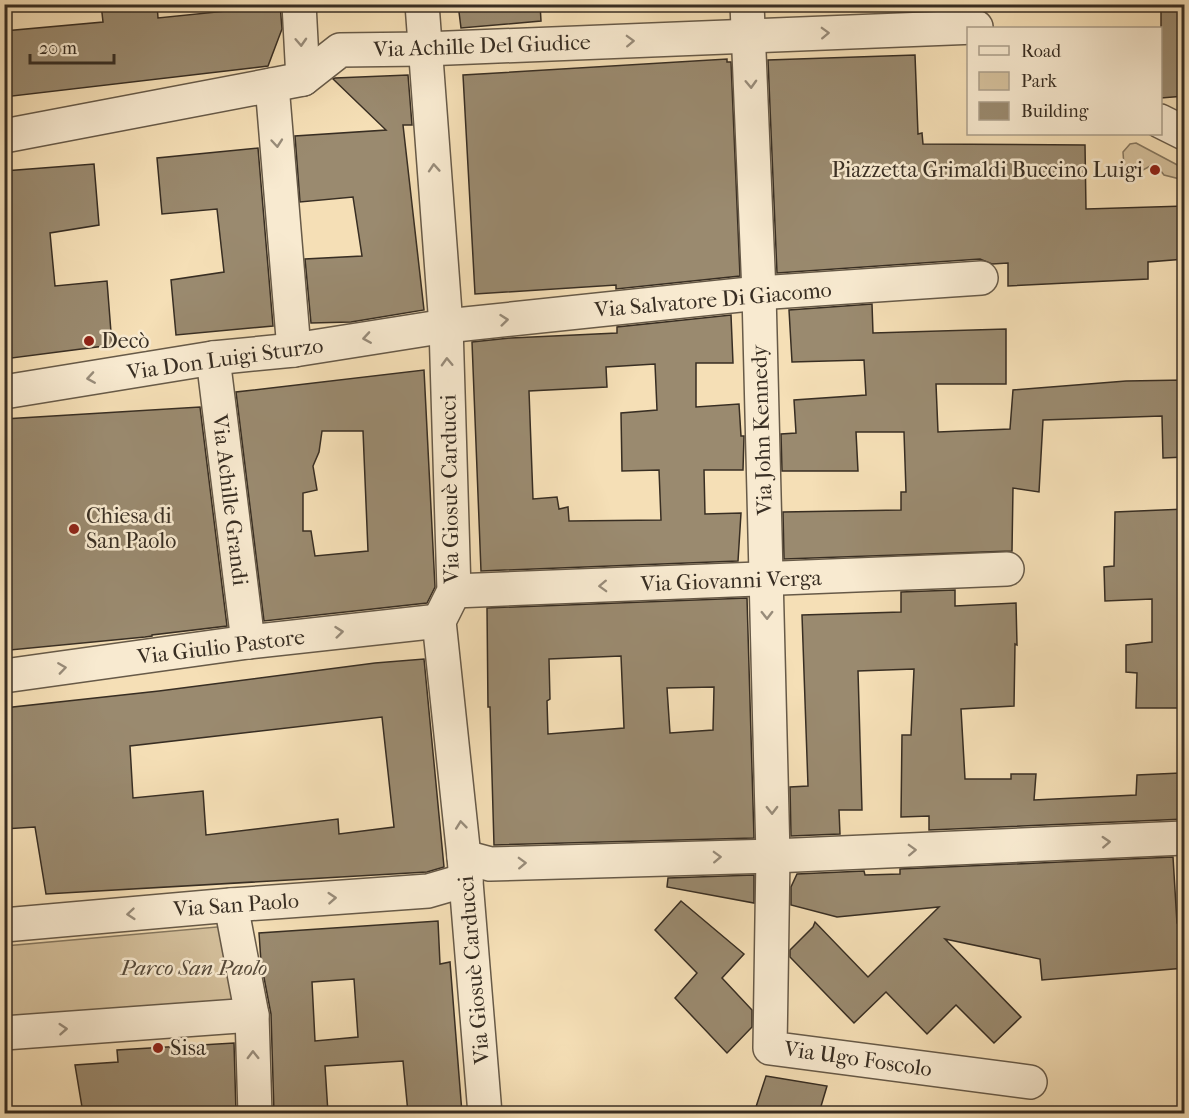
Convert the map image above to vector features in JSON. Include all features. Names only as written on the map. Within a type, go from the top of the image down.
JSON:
[{"type":"street","points":[[294,350],[287,82],[298,4]]},
{"type":"street","name":"Via Giosuè Carducci","points":[[422,4],[446,326],[454,591],[439,621],[465,868],[485,1113]]},
{"type":"street","name":"Via John Kennedy","points":[[747,4],[759,293],[773,856]]},
{"type":"street","points":[[948,4],[976,27]]},
{"type":"street","name":"Via Achille Del Giudice","points":[[4,136],[287,82],[340,50],[424,49],[967,28]]},
{"type":"street","points":[[1162,122],[1185,134]]},
{"type":"street","name":"Via Salvatore Di Giacomo","points":[[446,326],[759,293],[981,278]]},
{"type":"street","name":"Via Don Luigi Sturzo","points":[[4,392],[213,358],[294,350],[446,326]]},
{"type":"street","name":"Via Achille Grandi","points":[[213,358],[248,642]]},
{"type":"street","name":"Via Giovanni Verga","points":[[454,591],[1008,569]]},
{"type":"street","name":"Via Giulio Pastore","points":[[4,676],[248,642],[439,621]]},
{"type":"street","points":[[465,868],[490,864],[773,856],[1185,838]]},
{"type":"street","name":"Via Ugo Foscolo","points":[[773,856],[770,1047],[1030,1082]]},
{"type":"street","name":"Via San Paolo","points":[[4,925],[428,891],[465,868]]},
{"type":"street","points":[[231,905],[252,1015],[255,1113]]},
{"type":"street","points":[[4,1033],[252,1015]]},
{"type":"green space","points":[[1136,143],[1183,168],[1180,179],[1164,175],[1157,166],[1152,165],[1143,170],[1124,167],[1123,152],[1130,144]]},
{"type":"green space","name":"Parco San Paolo","points":[[228,926],[236,1004],[5,1018],[5,946]]},
{"type":"building","points":[[101,4],[157,4],[158,18],[257,8],[257,4],[280,4],[282,29],[268,66],[4,97],[4,31],[103,22]]},
{"type":"building","points":[[458,4],[540,4],[541,21],[461,28]]},
{"type":"building","points":[[1161,4],[1185,4],[1185,96],[1162,98]]},
{"type":"building","points":[[915,55],[918,134],[922,133],[923,144],[1085,145],[1086,209],[1185,206],[1185,259],[1148,262],[1148,279],[1008,286],[1008,263],[992,264],[980,259],[777,273],[768,60]]},
{"type":"building","points":[[727,59],[727,62],[731,62],[740,276],[616,289],[616,285],[475,294],[463,75]]},
{"type":"building","points":[[408,75],[412,125],[403,125],[424,310],[351,322],[311,323],[305,259],[362,256],[353,197],[300,202],[295,136],[386,130],[333,79]]},
{"type":"building","points":[[258,148],[273,326],[176,335],[171,280],[224,272],[217,209],[162,214],[157,158]]},
{"type":"building","points":[[94,164],[99,225],[50,233],[55,286],[107,281],[112,345],[4,359],[4,171]]},
{"type":"building","points":[[872,304],[873,333],[1006,329],[1006,384],[936,384],[938,432],[1010,429],[1013,390],[1126,381],[1185,380],[1185,457],[1163,458],[1162,416],[1043,420],[1039,492],[1013,488],[1012,551],[784,559],[783,512],[901,510],[901,492],[906,492],[904,432],[856,432],[858,471],[782,471],[781,434],[796,433],[794,400],[866,395],[864,360],[792,362],[789,310]]},
{"type":"building","points":[[731,315],[733,363],[696,363],[696,407],[739,404],[741,436],[744,436],[743,470],[704,470],[705,514],[741,513],[738,561],[481,571],[472,342],[617,333],[617,327]],"holes":[[[655,364],[657,410],[621,413],[622,471],[659,470],[661,520],[569,521],[568,507],[559,509],[557,497],[533,499],[529,391],[607,387],[606,367]]]},
{"type":"building","points":[[424,370],[435,587],[427,603],[264,621],[236,392]],"holes":[[[322,431],[363,431],[368,551],[315,556],[311,531],[303,531],[303,493],[317,490],[313,466],[319,452]]]},
{"type":"building","name":"Chiesa di San Paolo","points":[[200,407],[227,626],[145,637],[10,650],[4,588],[4,419]]},
{"type":"building","points":[[1185,509],[1185,671],[1179,671],[1179,708],[1136,708],[1137,673],[1126,672],[1126,645],[1152,642],[1152,599],[1105,601],[1104,567],[1114,566],[1115,512]]},
{"type":"building","points":[[955,590],[955,606],[1016,603],[1017,645],[1015,644],[1014,706],[961,709],[965,779],[1011,779],[1011,774],[1036,774],[1034,800],[1136,795],[1137,775],[1180,773],[1181,798],[1185,797],[1185,819],[929,830],[929,816],[901,817],[902,735],[911,735],[914,669],[858,671],[862,810],[839,810],[840,834],[791,836],[790,787],[808,786],[802,615],[901,612],[901,592]]},
{"type":"building","points":[[747,598],[754,838],[494,845],[490,707],[488,707],[487,608]],"holes":[[[621,656],[624,728],[548,734],[549,659]],[[714,687],[713,730],[670,733],[667,688]]]},
{"type":"building","points":[[424,659],[444,867],[427,872],[46,894],[35,827],[4,829],[4,708]],"holes":[[[382,717],[394,827],[339,834],[338,819],[206,835],[203,791],[133,798],[130,746]]]},
{"type":"building","points":[[1173,857],[1177,923],[1185,923],[1185,968],[1042,980],[1040,959],[945,939],[1021,1017],[994,1043],[956,1005],[927,1034],[886,992],[854,1023],[790,957],[790,950],[813,927],[815,922],[868,977],[939,907],[837,917],[791,905],[791,887],[797,874],[864,871],[865,875],[900,874],[900,869]]},
{"type":"building","points":[[754,875],[754,903],[667,887],[668,878]]},
{"type":"building","points":[[681,901],[744,954],[722,978],[752,1010],[752,1027],[727,1053],[675,998],[697,973],[655,930]]},
{"type":"building","points":[[438,921],[440,964],[450,962],[462,1113],[408,1113],[403,1061],[325,1066],[328,1113],[274,1113],[271,1014],[261,962],[259,933]],"holes":[[[354,979],[358,1037],[315,1041],[312,982]]]},
{"type":"building","points":[[234,1043],[236,1113],[83,1113],[75,1065],[118,1062],[117,1050]]},
{"type":"building","points":[[766,1076],[827,1086],[819,1113],[754,1113]]},
{"type":"place","name":"Piazzetta Grimaldi Buccino Luigi","points":[[1155,170]]},
{"type":"place","name":"Decò","points":[[89,341]]},
{"type":"place","name":"Chiesa di San Paolo","points":[[74,529]]},
{"type":"place","name":"Sisa","points":[[158,1048]]}]
